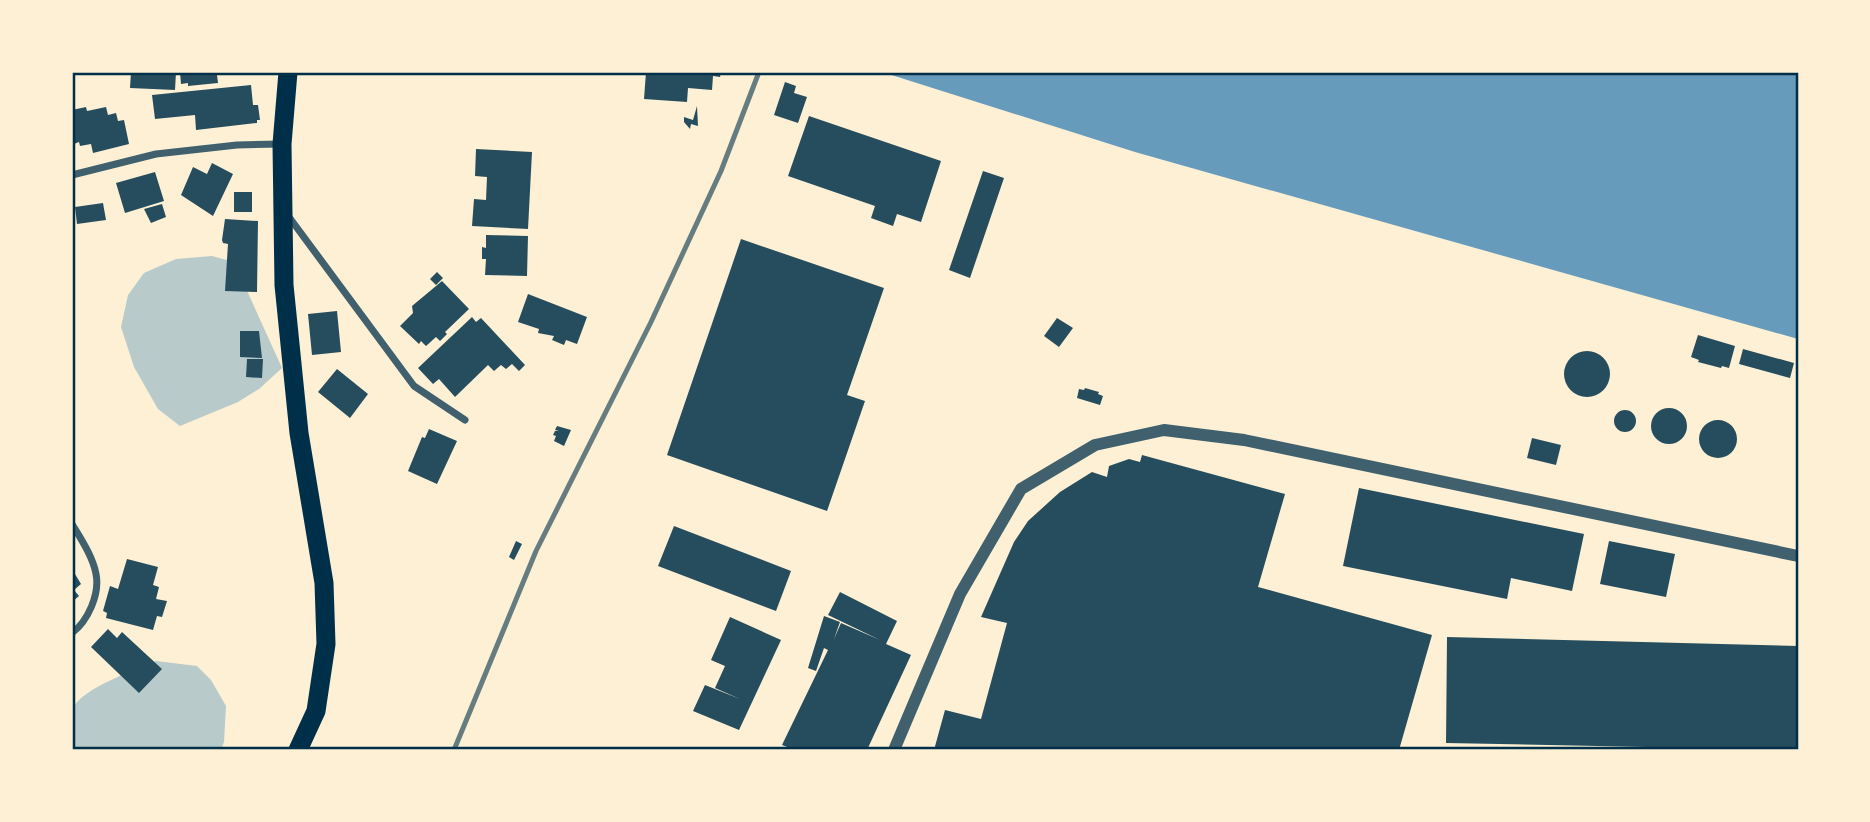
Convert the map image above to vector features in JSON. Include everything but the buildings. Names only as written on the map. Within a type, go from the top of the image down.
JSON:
[{"type":"highway","points":[[288,72],[282,144],[284,285],[299,433],[324,583],[326,644],[316,711],[298,750]]},
{"type":"street","points":[[72,175],[156,153],[237,145],[282,144]]},
{"type":"street","points":[[283,208],[414,386],[465,420]]},
{"type":"street","points":[[894,750],[960,594],[1021,489],[1095,445],[1164,430],[1244,440],[1798,556]]},
{"type":"street","points":[[72,524],[97,575],[93,604],[72,633]]},
{"type":"shaded area","points":[[212,256],[234,262],[282,368],[259,389],[238,402],[180,426],[158,409],[134,367],[121,327],[128,295],[144,273],[176,259]]},
{"type":"shaded area","points":[[156,661],[197,666],[211,680],[226,706],[221,750],[72,750],[71,716],[76,703],[109,681]]},
{"type":"water","points":[[882,72],[1798,72],[1798,339],[1135,152]]},
{"type":"railway","points":[[454,750],[536,551],[651,322],[721,171],[759,72]]}]
